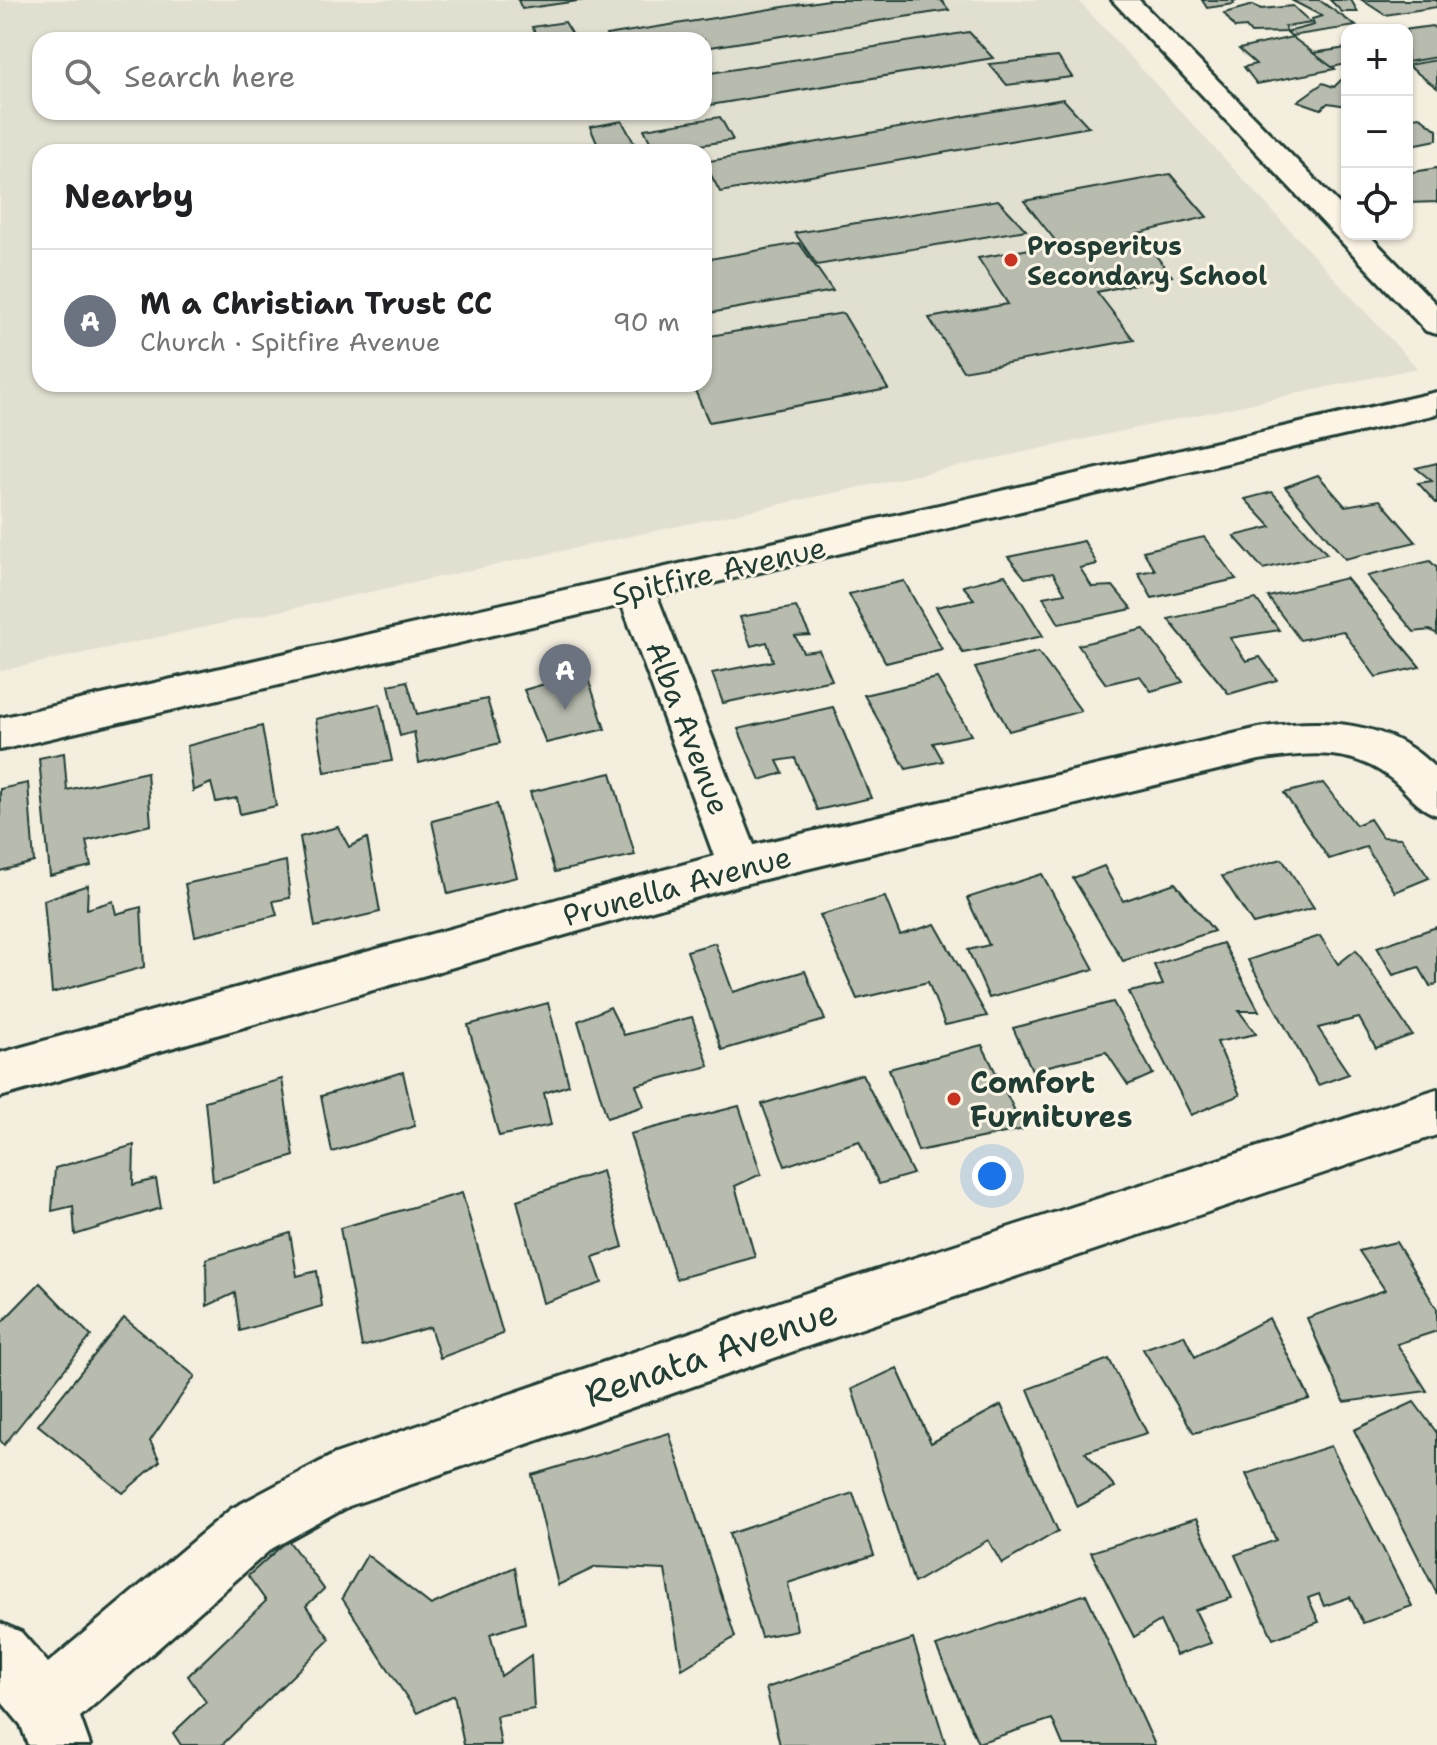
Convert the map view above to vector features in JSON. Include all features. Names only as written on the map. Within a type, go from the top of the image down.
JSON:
[{"type":"street","points":[[1125,0],[1341,224]]},
{"type":"street","points":[[1357,240],[1437,324]]},
{"type":"street","name":"Spitfire Avenue","points":[[0,734],[636,590],[1437,403]]},
{"type":"street","name":"Alba Avenue","points":[[636,590],[740,867]]},
{"type":"street","name":"Prunella Avenue","points":[[0,1075],[740,867],[1259,744],[1329,735],[1362,743],[1397,758],[1420,777],[1437,798]]},
{"type":"street","name":"Renata Avenue","points":[[52,1726],[251,1529],[335,1482],[797,1323],[1437,1112]]},
{"type":"street","points":[[0,1653],[52,1726]]},
{"type":"shaded area","name":"Prosperitus Secondary School","points":[[0,0],[1078,0],[1417,368],[0,671]]},
{"type":"building","points":[[518,0],[585,0],[522,9]]},
{"type":"building","points":[[828,0],[941,0],[949,10],[712,47],[712,32],[625,32]]},
{"type":"building","points":[[1202,0],[1238,0],[1233,1],[1234,4],[1207,8]]},
{"type":"building","points":[[1291,0],[1319,0],[1353,24],[1291,36],[1287,32],[1314,25],[1312,19],[1322,16]]},
{"type":"building","points":[[1330,0],[1351,0],[1358,12],[1342,12]]},
{"type":"building","points":[[1362,0],[1437,0],[1437,7],[1385,15]]},
{"type":"building","points":[[1253,5],[1261,9],[1293,6],[1311,23],[1285,27],[1287,32],[1251,33],[1246,27],[1235,28],[1224,13]]},
{"type":"building","points":[[565,22],[571,32],[535,32],[532,27]]},
{"type":"building","points":[[1432,26],[1437,30],[1437,57],[1413,61],[1413,29]]},
{"type":"building","points":[[969,32],[993,58],[712,105],[712,73]]},
{"type":"building","points":[[1292,37],[1335,69],[1257,84],[1244,67],[1256,64],[1239,49]]},
{"type":"building","points":[[1341,49],[1341,65],[1332,67],[1313,53]]},
{"type":"building","points":[[1058,57],[1072,77],[1007,85],[989,64]]},
{"type":"building","points":[[1437,60],[1437,88],[1413,70],[1413,64]]},
{"type":"building","points":[[1341,80],[1341,105],[1328,103],[1321,109],[1298,101],[1323,83],[1334,87]]},
{"type":"building","points":[[1063,99],[1089,127],[720,192],[712,177],[712,161]]},
{"type":"building","points":[[1419,116],[1437,130],[1437,140],[1413,145],[1413,117]]},
{"type":"building","points":[[720,117],[733,140],[707,144],[651,144],[644,129],[712,120]]},
{"type":"building","points":[[622,121],[634,143],[597,144],[590,127]]},
{"type":"building","points":[[1437,168],[1437,202],[1413,203],[1413,172]]},
{"type":"building","points":[[1170,174],[1207,217],[1138,233],[1172,276],[1097,292],[1134,340],[963,371],[929,318],[1008,304],[978,258],[1058,244],[1024,201]]},
{"type":"building","points":[[998,200],[1026,230],[817,265],[795,233]]},
{"type":"building","points":[[799,243],[833,291],[712,313],[712,259]]},
{"type":"building","points":[[843,313],[888,389],[709,422],[696,392],[712,392],[712,336]]},
{"type":"building","points":[[1437,463],[1436,503],[1418,483],[1432,481],[1416,468]]},
{"type":"building","points":[[1318,475],[1345,506],[1380,500],[1416,542],[1345,559],[1285,487]]},
{"type":"building","points":[[1272,492],[1327,554],[1263,569],[1234,536],[1271,527],[1245,499]]},
{"type":"building","points":[[1204,537],[1236,579],[1152,598],[1138,573],[1155,570],[1143,551]]},
{"type":"building","points":[[1084,541],[1097,564],[1080,568],[1092,587],[1113,586],[1132,609],[1059,624],[1043,597],[1065,593],[1053,573],[1025,578],[1008,557]]},
{"type":"building","points":[[1430,561],[1437,568],[1437,634],[1430,630],[1414,632],[1367,576]]},
{"type":"building","points":[[1005,575],[1043,636],[963,653],[936,607],[974,599],[963,586]]},
{"type":"building","points":[[1346,578],[1420,667],[1376,677],[1343,631],[1300,640],[1268,597]]},
{"type":"building","points":[[904,581],[942,649],[886,663],[849,594]]},
{"type":"building","points":[[1256,599],[1279,630],[1230,638],[1246,661],[1260,657],[1277,680],[1229,694],[1168,619]]},
{"type":"building","points":[[796,607],[810,635],[795,636],[803,652],[819,650],[832,680],[723,703],[712,673],[773,661],[767,642],[751,646],[740,617]]},
{"type":"building","points":[[1144,629],[1183,682],[1151,691],[1140,676],[1106,684],[1078,645]]},
{"type":"building","points":[[1038,652],[1081,711],[1009,731],[975,668]]},
{"type":"building","points":[[586,672],[605,729],[546,743],[524,690]]},
{"type":"building","points":[[937,678],[971,735],[933,743],[943,761],[906,769],[864,695]]},
{"type":"building","points":[[407,681],[417,714],[487,699],[500,743],[419,763],[414,732],[400,736],[389,685]]},
{"type":"building","points":[[380,704],[392,761],[325,772],[316,719]]},
{"type":"building","points":[[833,707],[871,798],[817,810],[795,758],[777,761],[783,773],[760,780],[738,729]]},
{"type":"building","points":[[262,726],[276,806],[240,814],[237,798],[216,802],[211,783],[193,791],[187,746]]},
{"type":"building","points":[[64,753],[67,790],[147,772],[151,825],[86,841],[91,866],[50,876],[39,758]]},
{"type":"building","points":[[611,773],[635,855],[555,872],[530,792]]},
{"type":"building","points":[[28,783],[34,862],[0,871],[0,789]]},
{"type":"building","points":[[1323,783],[1356,825],[1370,819],[1382,837],[1401,838],[1429,878],[1395,892],[1366,847],[1329,859],[1284,793]]},
{"type":"building","points":[[497,804],[517,877],[448,894],[432,821]]},
{"type":"building","points":[[338,827],[349,847],[367,838],[380,912],[315,927],[300,837]]},
{"type":"building","points":[[1282,859],[1314,908],[1253,924],[1222,876]]},
{"type":"building","points":[[286,861],[290,898],[273,901],[277,915],[195,936],[185,884]]},
{"type":"building","points":[[1104,866],[1123,901],[1175,883],[1214,931],[1123,961],[1073,878]]},
{"type":"building","points":[[1042,874],[1094,969],[989,998],[968,950],[989,945],[967,898]]},
{"type":"building","points":[[88,885],[87,909],[113,901],[116,914],[141,907],[144,967],[52,993],[44,900]]},
{"type":"building","points":[[885,897],[900,935],[935,924],[987,1016],[945,1025],[928,982],[857,999],[820,915]]},
{"type":"building","points":[[1437,927],[1437,984],[1430,986],[1419,967],[1393,975],[1377,947]]},
{"type":"building","points":[[1320,936],[1338,964],[1356,950],[1412,1035],[1376,1048],[1359,1018],[1318,1028],[1349,1074],[1318,1085],[1248,960]]},
{"type":"building","points":[[715,943],[733,992],[805,971],[825,1020],[722,1050],[687,951]]},
{"type":"building","points":[[1223,943],[1259,1011],[1239,1011],[1256,1034],[1217,1042],[1240,1095],[1191,1115],[1129,992],[1163,985],[1154,965]]},
{"type":"building","points":[[1113,1002],[1153,1074],[1128,1085],[1106,1052],[1032,1070],[1013,1028]]},
{"type":"building","points":[[548,1003],[569,1085],[544,1093],[551,1125],[499,1136],[468,1025]]},
{"type":"building","points":[[610,1007],[624,1035],[692,1017],[709,1066],[636,1085],[644,1106],[607,1118],[578,1021]]},
{"type":"building","name":"Comfort Furnitures","points":[[982,1045],[1024,1129],[918,1151],[889,1069]]},
{"type":"building","points":[[403,1072],[415,1126],[332,1152],[321,1096]]},
{"type":"building","points":[[862,1074],[913,1174],[879,1184],[859,1141],[785,1166],[762,1104]]},
{"type":"building","points":[[282,1079],[294,1156],[213,1181],[205,1101]]},
{"type":"building","points":[[739,1106],[761,1174],[735,1186],[755,1257],[676,1279],[630,1134]]},
{"type":"building","points":[[134,1145],[133,1185],[156,1179],[161,1208],[75,1235],[73,1206],[52,1211],[55,1168]]},
{"type":"building","points":[[602,1171],[623,1247],[593,1257],[602,1283],[543,1303],[517,1200]]},
{"type":"building","points":[[462,1193],[503,1334],[440,1358],[430,1327],[362,1347],[340,1228]]},
{"type":"building","points":[[290,1233],[297,1276],[317,1271],[322,1306],[240,1331],[235,1293],[207,1306],[206,1259]]},
{"type":"building","points":[[1396,1242],[1437,1309],[1437,1331],[1397,1344],[1427,1391],[1344,1402],[1307,1318],[1385,1290],[1359,1251]]},
{"type":"building","points":[[40,1283],[91,1336],[4,1445],[0,1440],[0,1324]]},
{"type":"building","points":[[124,1318],[195,1376],[150,1441],[160,1461],[123,1493],[38,1425]]},
{"type":"building","points":[[1269,1318],[1310,1399],[1194,1433],[1143,1349],[1184,1335],[1195,1357]]},
{"type":"building","points":[[1109,1359],[1147,1433],[1085,1452],[1115,1487],[1077,1507],[1028,1389]]},
{"type":"building","points":[[897,1368],[931,1443],[1001,1405],[1058,1531],[1002,1564],[988,1540],[914,1583],[852,1389]]},
{"type":"building","points":[[1414,1402],[1437,1433],[1437,1594],[1354,1430]]},
{"type":"building","points":[[669,1433],[735,1637],[682,1669],[665,1570],[596,1567],[558,1585],[532,1475]]},
{"type":"building","points":[[1331,1446],[1412,1606],[1363,1623],[1350,1597],[1324,1606],[1319,1594],[1308,1598],[1319,1622],[1273,1639],[1235,1555],[1276,1540],[1246,1474]]},
{"type":"building","points":[[853,1493],[874,1555],[788,1583],[797,1630],[761,1637],[729,1534]]},
{"type":"building","points":[[1196,1519],[1232,1598],[1195,1610],[1211,1643],[1176,1655],[1160,1621],[1134,1637],[1091,1552]]},
{"type":"building","points":[[288,1540],[324,1589],[306,1606],[330,1639],[222,1745],[181,1745],[173,1733],[206,1702],[188,1676],[266,1601],[248,1576]]},
{"type":"building","points":[[367,1555],[431,1605],[515,1567],[525,1623],[490,1634],[501,1676],[531,1655],[534,1709],[496,1716],[501,1745],[464,1745],[454,1695],[417,1713],[342,1598]]},
{"type":"building","points":[[1086,1594],[1155,1745],[1063,1745],[1052,1719],[978,1743],[936,1646]]},
{"type":"building","points":[[913,1639],[946,1745],[780,1745],[766,1688]]},
{"type":"place","name":"Prosperitus Secondary School","points":[[1011,260]]},
{"type":"place","name":"M a Christian Trust CC","points":[[565,710]]},
{"type":"place","name":"Comfort Furnitures","points":[[954,1099]]}]
